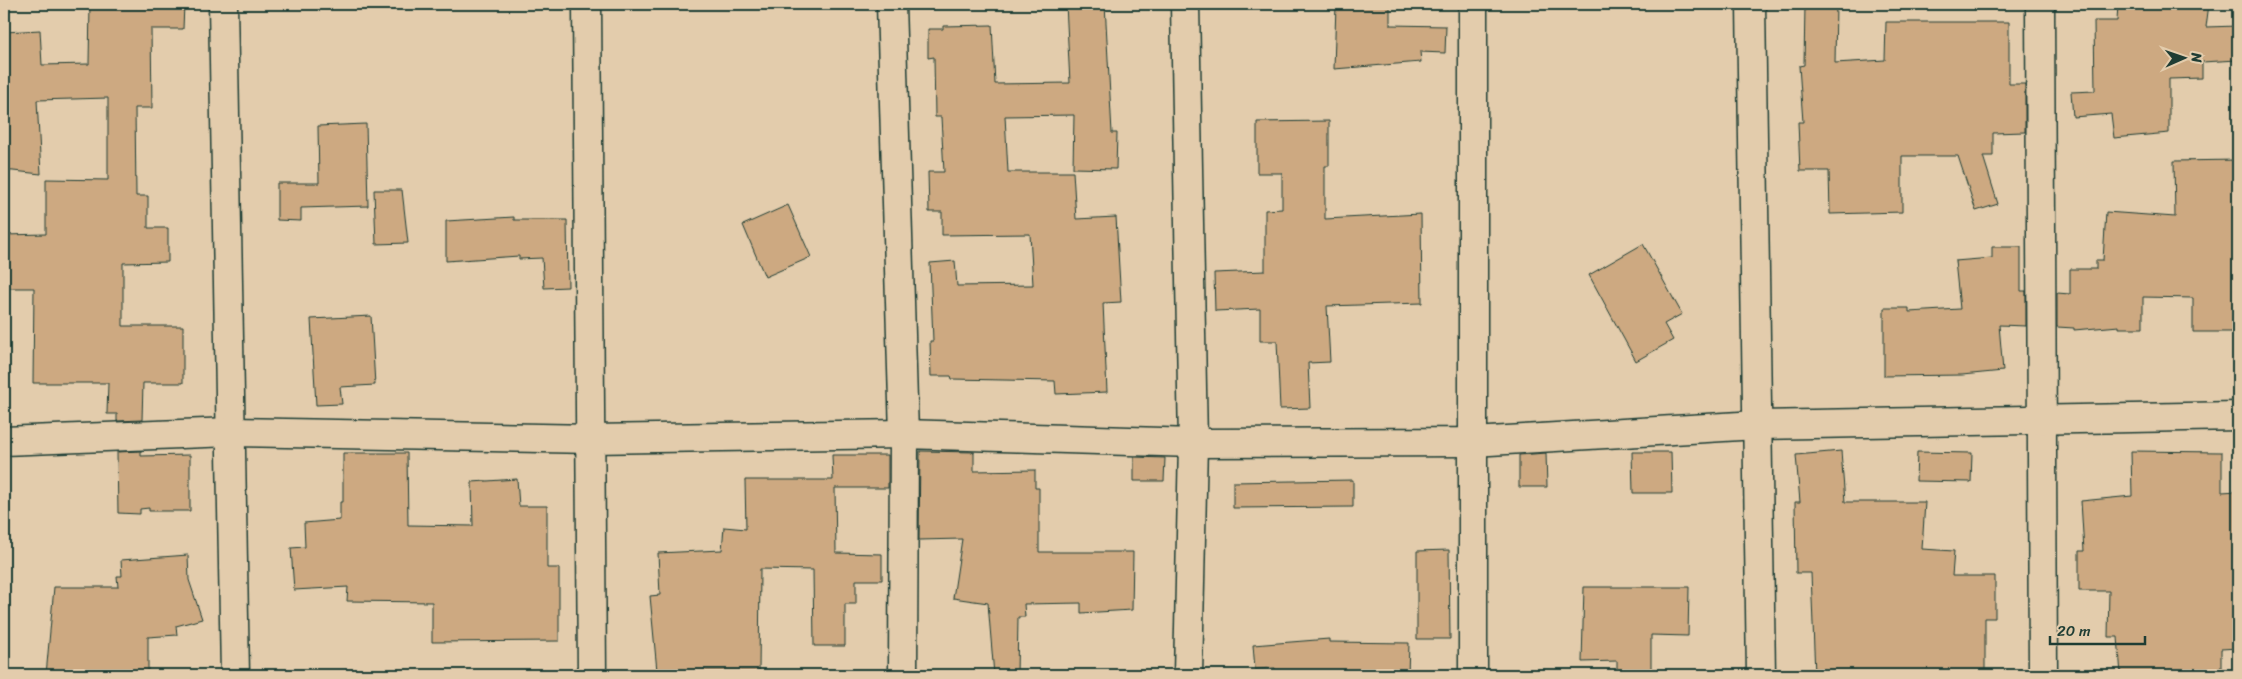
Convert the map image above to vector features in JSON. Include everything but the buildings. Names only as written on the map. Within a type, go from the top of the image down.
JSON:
[{"type":"street","points":[[223,4],[235,675]]},
{"type":"street","points":[[587,4],[592,439],[592,675]]},
{"type":"street","points":[[891,4],[904,434],[903,675]]},
{"type":"street","points":[[1184,4],[1192,443],[1188,675]]},
{"type":"street","points":[[1473,4],[1473,675]]},
{"type":"street","points":[[1752,4],[1761,675]]},
{"type":"street","points":[[2040,4],[2043,675]]},
{"type":"street","points":[[4,441],[231,432],[592,439],[904,434],[1192,443],[1472,442],[1757,424],[2041,421],[2238,416]]}]
